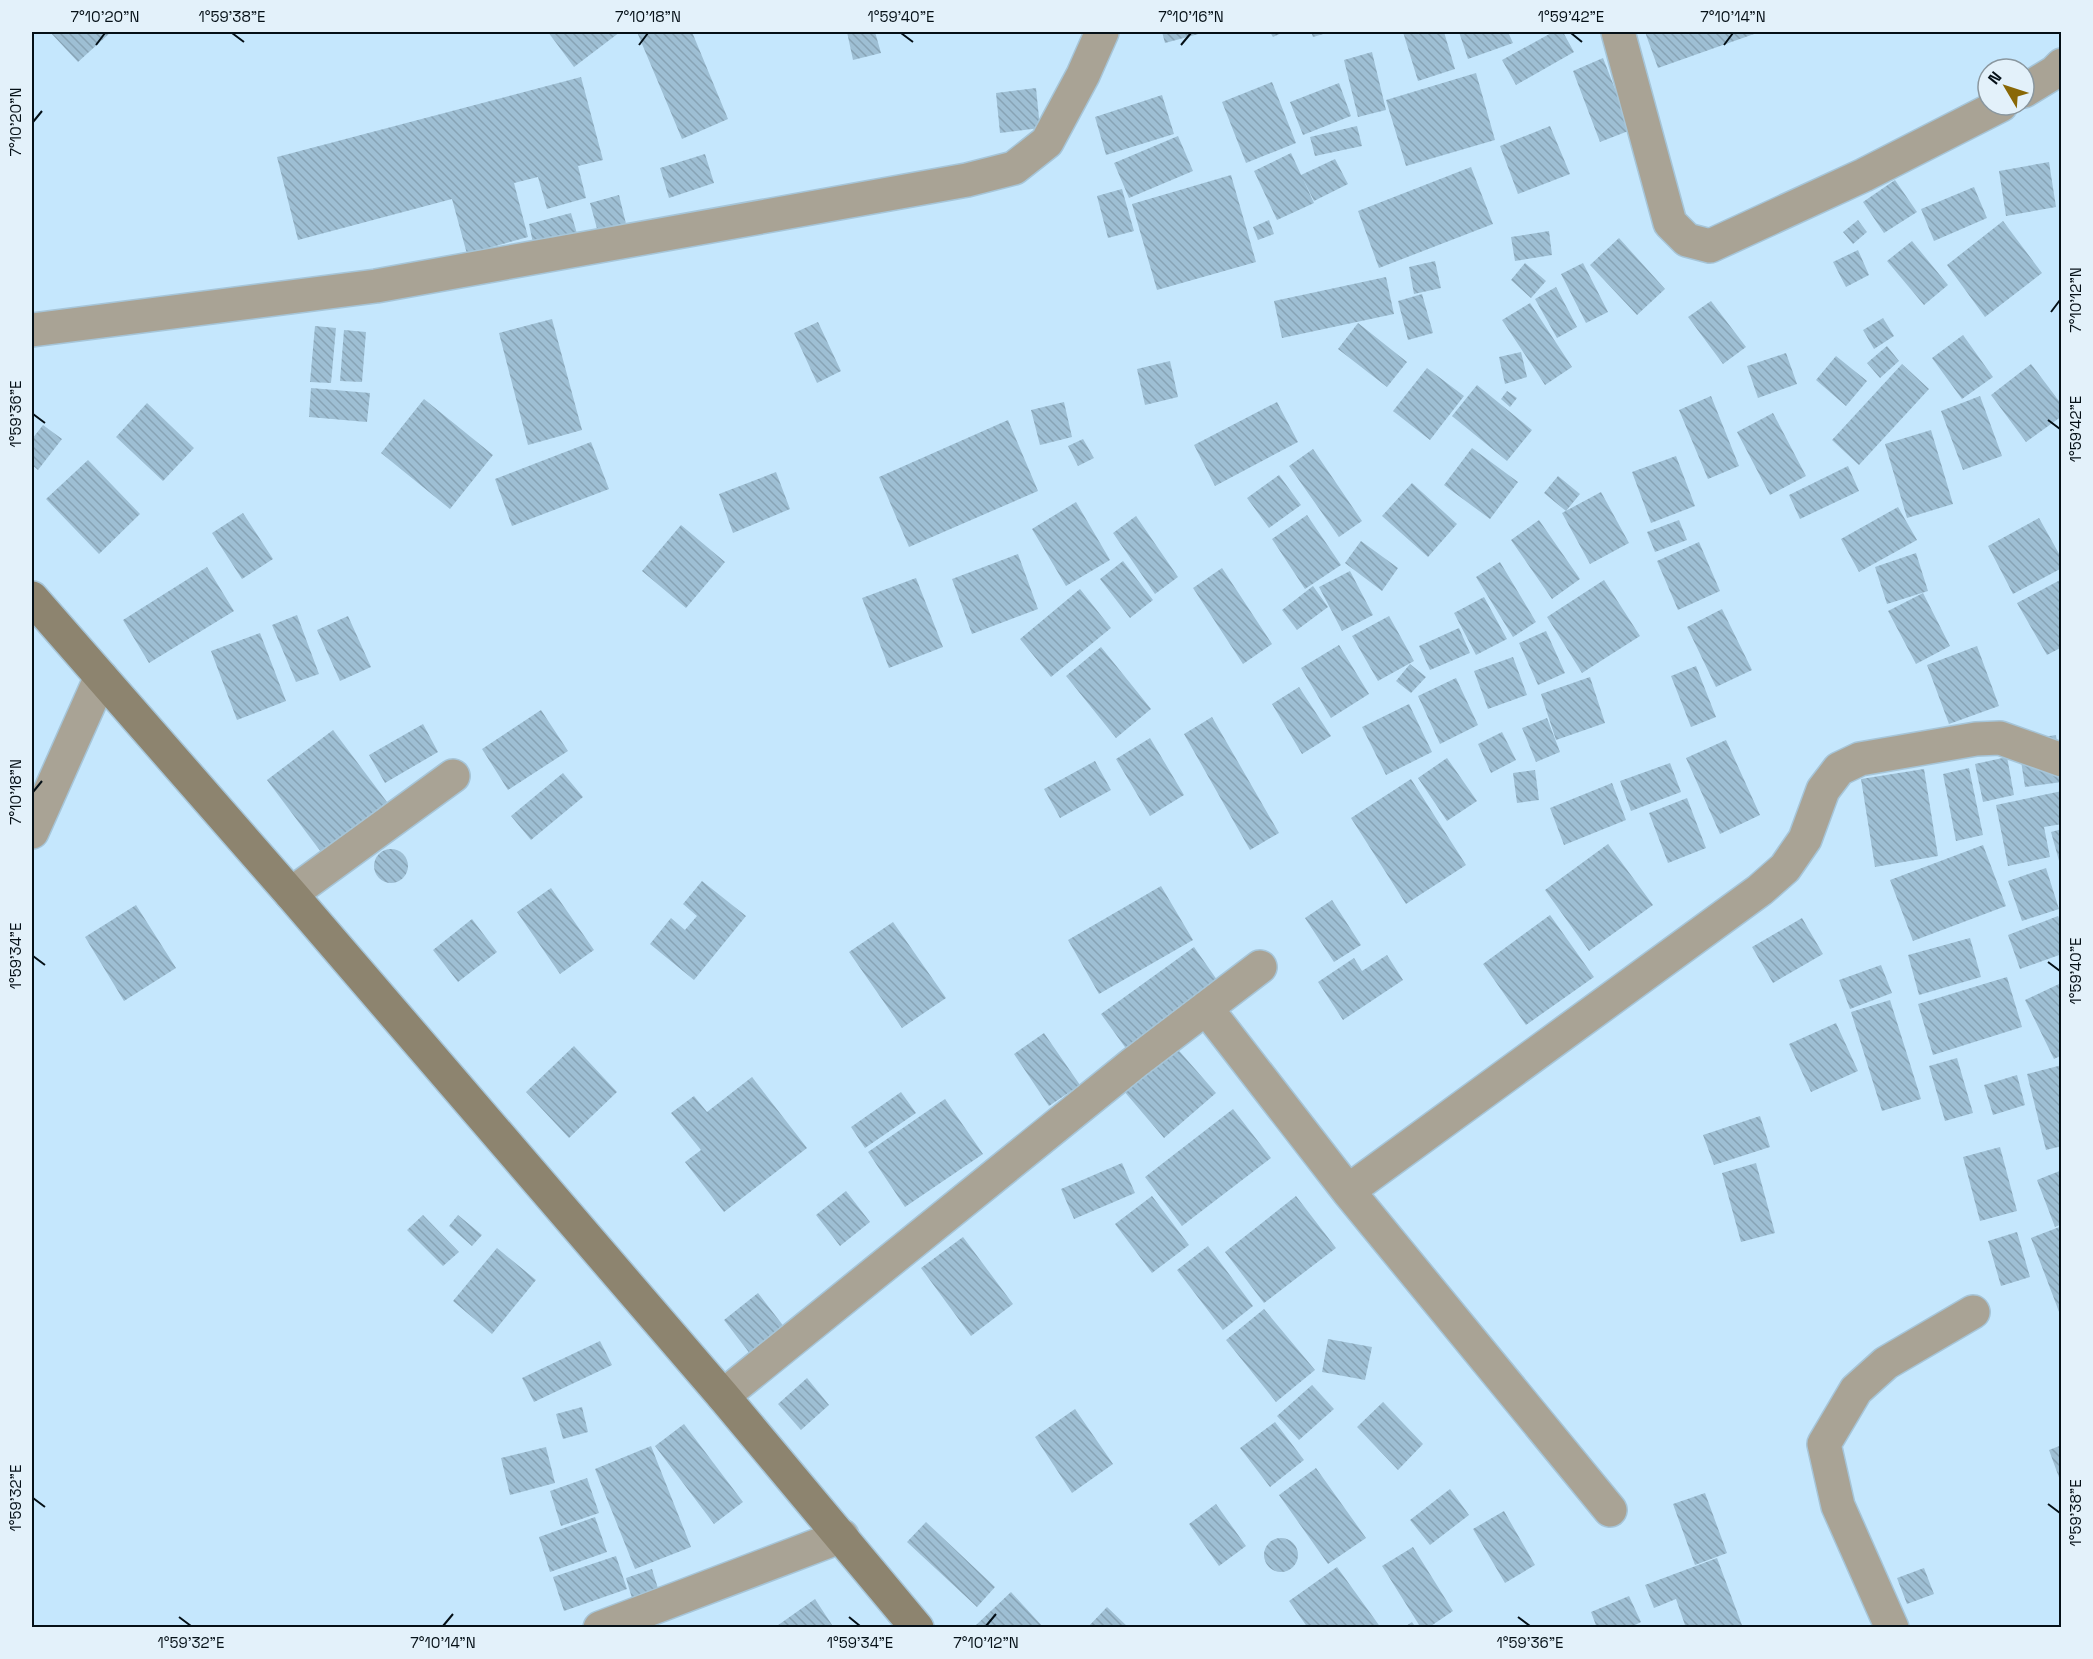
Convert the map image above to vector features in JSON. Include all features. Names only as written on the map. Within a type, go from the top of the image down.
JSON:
[{"type":"main road","points":[[32,598],[291,894],[723,1396],[842,1536],[916,1628]]},
{"type":"street","points":[[32,330],[376,286],[967,180],[1014,168],[1047,142],[1083,75],[1102,32]]},
{"type":"street","points":[[1618,32],[1670,223],[1687,240],[1710,246],[1864,175],[1978,117]]},
{"type":"street","points":[[2036,84],[2055,72],[2061,65]]},
{"type":"street","points":[[32,832],[101,677]]},
{"type":"street","points":[[1348,1191],[1760,890],[1785,868],[1805,839],[1823,790],[1839,769],[1860,759],[1976,739],[2000,738],[2061,760]]},
{"type":"street","points":[[291,894],[453,776]]},
{"type":"street","points":[[723,1396],[1125,1070],[1260,968]]},
{"type":"street","points":[[1206,1008],[1348,1191],[1610,1510]]},
{"type":"street","points":[[1892,1628],[1838,1506],[1824,1444],[1856,1390],[1886,1363],[1973,1312]]},
{"type":"street","points":[[600,1628],[842,1536]]},
{"type":"building","points":[[50,32],[111,32],[78,62]]},
{"type":"building","points":[[548,32],[620,32],[574,67]]},
{"type":"building","points":[[637,32],[692,32],[728,119],[682,139]]},
{"type":"building","points":[[847,32],[875,32],[881,53],[853,60]]},
{"type":"building","points":[[1162,32],[1206,32],[1165,43]]},
{"type":"building","points":[[1270,32],[1284,32],[1273,37]]},
{"type":"building","points":[[1311,32],[1330,32],[1313,37]]},
{"type":"building","points":[[1403,32],[1444,32],[1455,69],[1418,81]]},
{"type":"building","points":[[1459,32],[1508,32],[1513,43],[1468,59]]},
{"type":"building","points":[[1553,32],[1563,32],[1574,52],[1516,85],[1502,60]]},
{"type":"building","points":[[1645,32],[1753,32],[1754,34],[1658,68]]},
{"type":"building","points":[[1372,52],[1386,110],[1358,117],[1344,60]]},
{"type":"building","points":[[1603,58],[1631,130],[1600,142],[1573,71]]},
{"type":"building","points":[[1476,73],[1495,140],[1406,166],[1386,100]]},
{"type":"building","points":[[581,77],[603,160],[578,166],[586,198],[547,209],[538,177],[514,183],[528,237],[467,254],[452,199],[298,240],[277,157]]},
{"type":"building","points":[[1272,82],[1296,143],[1246,163],[1222,102]]},
{"type":"building","points":[[1339,83],[1351,116],[1303,135],[1290,102]]},
{"type":"building","points":[[1036,88],[1040,128],[1000,133],[996,93]]},
{"type":"building","points":[[1162,95],[1174,134],[1106,155],[1095,117]]},
{"type":"building","points":[[1357,126],[1362,146],[1315,156],[1310,137]]},
{"type":"building","points":[[1550,126],[1570,174],[1518,194],[1500,146]]},
{"type":"building","points":[[1178,136],[1193,171],[1129,198],[1114,163]]},
{"type":"building","points":[[1291,153],[1314,203],[1277,220],[1254,171]]},
{"type":"building","points":[[705,154],[714,183],[669,198],[660,168]]},
{"type":"building","points":[[1335,159],[1348,184],[1314,201],[1301,175]]},
{"type":"building","points":[[2049,162],[2056,207],[2006,216],[1999,171]]},
{"type":"building","points":[[1471,167],[1493,224],[1379,268],[1358,211]]},
{"type":"building","points":[[1231,175],[1256,262],[1157,290],[1132,204]]},
{"type":"building","points":[[1895,180],[1917,212],[1884,233],[1863,202]]},
{"type":"building","points":[[1974,187],[1987,218],[1934,241],[1921,209]]},
{"type":"building","points":[[1122,189],[1134,231],[1108,238],[1097,196]]},
{"type":"building","points":[[619,195],[627,228],[599,236],[590,203]]},
{"type":"building","points":[[571,213],[578,237],[534,248],[529,224]]},
{"type":"building","points":[[1269,220],[1274,234],[1258,240],[1253,227]]},
{"type":"building","points":[[1858,220],[1867,232],[1853,244],[1843,232]]},
{"type":"building","points":[[2003,221],[2042,273],[1985,317],[1947,265]]},
{"type":"building","points":[[1549,231],[1552,255],[1515,261],[1511,237]]},
{"type":"building","points":[[1619,238],[1665,289],[1637,315],[1590,265]]},
{"type":"building","points":[[1912,241],[1948,285],[1924,305],[1887,261]]},
{"type":"building","points":[[1858,250],[1869,275],[1846,287],[1833,262]]},
{"type":"building","points":[[1435,261],[1441,288],[1414,294],[1409,267]]},
{"type":"building","points":[[1525,263],[1546,281],[1531,298],[1511,280]]},
{"type":"building","points":[[1583,263],[1608,312],[1586,323],[1561,274]]},
{"type":"building","points":[[1386,277],[1394,314],[1282,338],[1274,301]]},
{"type":"building","points":[[1556,287],[1577,327],[1557,338],[1535,299]]},
{"type":"building","points":[[1422,294],[1433,333],[1408,340],[1398,301]]},
{"type":"building","points":[[1711,301],[1746,347],[1723,364],[1688,317]]},
{"type":"building","points":[[1530,303],[1572,367],[1545,385],[1502,320]]},
{"type":"building","points":[[1883,318],[1894,336],[1874,349],[1863,330]]},
{"type":"building","points":[[552,319],[582,430],[528,445],[499,333]]},
{"type":"building","points":[[818,322],[841,371],[817,383],[794,333]]},
{"type":"building","points":[[1358,323],[1407,362],[1387,387],[1338,349]]},
{"type":"building","points":[[315,326],[336,328],[331,383],[310,382]]},
{"type":"building","points":[[344,330],[366,332],[362,382],[340,381]]},
{"type":"building","points":[[1963,335],[1993,377],[1962,399],[1932,358]]},
{"type":"building","points":[[1887,346],[1899,361],[1880,378],[1867,363]]},
{"type":"building","points":[[1521,352],[1527,377],[1505,384],[1499,357]]},
{"type":"building","points":[[1786,353],[1797,384],[1758,398],[1747,366]]},
{"type":"building","points":[[1836,356],[1867,381],[1846,406],[1816,380]]},
{"type":"building","points":[[1170,361],[1178,397],[1145,405],[1137,369]]},
{"type":"building","points":[[1902,364],[1929,389],[1859,465],[1832,440]]},
{"type":"building","points":[[2031,364],[2062,405],[2062,416],[2026,442],[1991,395]]},
{"type":"building","points":[[1427,368],[1464,396],[1430,440],[1393,411]]},
{"type":"building","points":[[1477,385],[1532,430],[1507,461],[1452,416]]},
{"type":"building","points":[[311,388],[370,393],[367,422],[309,417]]},
{"type":"building","points":[[1507,391],[1517,398],[1510,407],[1501,399]]},
{"type":"building","points":[[1711,396],[1739,466],[1708,479],[1679,410]]},
{"type":"building","points":[[1980,396],[2002,456],[1963,470],[1941,411]]},
{"type":"building","points":[[424,399],[493,455],[450,509],[381,453]]},
{"type":"building","points":[[1064,402],[1072,437],[1040,445],[1031,410]]},
{"type":"building","points":[[1277,402],[1298,442],[1215,486],[1194,445]]},
{"type":"building","points":[[147,403],[194,448],[163,481],[116,437]]},
{"type":"building","points":[[1773,413],[1806,476],[1770,495],[1737,432]]},
{"type":"building","points":[[1008,420],[1038,491],[909,547],[879,477]]},
{"type":"building","points":[[43,425],[62,439],[38,470],[32,465],[32,439]]},
{"type":"building","points":[[1931,430],[1953,504],[1907,518],[1885,444]]},
{"type":"building","points":[[1083,439],[1094,458],[1078,466],[1068,446]]},
{"type":"building","points":[[591,442],[609,489],[512,526],[495,479]]},
{"type":"building","points":[[1472,448],[1518,482],[1490,519],[1444,485]]},
{"type":"building","points":[[1313,449],[1362,521],[1339,537],[1289,466]]},
{"type":"building","points":[[1676,456],[1695,506],[1651,523],[1632,472]]},
{"type":"building","points":[[88,460],[140,514],[99,554],[46,499]]},
{"type":"building","points":[[1848,466],[1859,491],[1800,519],[1789,495]]},
{"type":"building","points":[[776,472],[790,509],[733,533],[719,494]]},
{"type":"building","points":[[1279,475],[1301,505],[1269,528],[1247,498]]},
{"type":"building","points":[[1558,476],[1580,494],[1566,511],[1544,493]]},
{"type":"building","points":[[1412,483],[1457,524],[1428,557],[1382,516]]},
{"type":"building","points":[[1601,492],[1629,543],[1590,564],[1562,513]]},
{"type":"building","points":[[1076,502],[1110,560],[1066,586],[1032,529]]},
{"type":"building","points":[[1898,507],[1917,540],[1859,572],[1841,539]]},
{"type":"building","points":[[243,513],[273,559],[242,579],[212,533]]},
{"type":"building","points":[[1307,515],[1341,565],[1305,589],[1272,539]]},
{"type":"building","points":[[1136,516],[1178,577],[1155,594],[1113,533]]},
{"type":"building","points":[[2039,518],[2062,559],[2062,568],[2013,594],[1988,546]]},
{"type":"building","points":[[1539,520],[1580,579],[1552,599],[1511,540]]},
{"type":"building","points":[[1679,520],[1687,540],[1655,552],[1647,532]]},
{"type":"building","points":[[681,525],[725,562],[686,608],[642,571]]},
{"type":"building","points":[[1361,541],[1398,568],[1382,591],[1345,563]]},
{"type":"building","points":[[1699,542],[1720,591],[1678,610],[1657,561]]},
{"type":"building","points":[[1916,553],[1928,591],[1887,604],[1875,567]]},
{"type":"building","points":[[1018,554],[1038,609],[972,634],[952,579]]},
{"type":"building","points":[[1123,561],[1153,600],[1130,618],[1100,579]]},
{"type":"building","points":[[1500,562],[1536,622],[1513,637],[1476,577]]},
{"type":"building","points":[[207,567],[234,611],[149,663],[123,620]]},
{"type":"building","points":[[1222,568],[1272,644],[1243,664],[1193,588]]},
{"type":"building","points":[[1350,571],[1373,615],[1342,631],[1319,587]]},
{"type":"building","points":[[916,578],[943,647],[889,668],[862,598]]},
{"type":"building","points":[[2062,579],[2062,647],[2047,655],[2017,603]]},
{"type":"building","points":[[1604,580],[1640,636],[1582,673],[1547,617]]},
{"type":"building","points":[[1313,586],[1328,607],[1297,630],[1282,610]]},
{"type":"building","points":[[1080,589],[1111,628],[1051,677],[1020,639]]},
{"type":"building","points":[[1923,593],[1950,646],[1916,664],[1888,611]]},
{"type":"building","points":[[1484,597],[1507,639],[1476,655],[1454,613]]},
{"type":"building","points":[[1722,609],[1752,670],[1716,687],[1687,627]]},
{"type":"building","points":[[297,615],[319,674],[296,682],[272,625]]},
{"type":"building","points":[[348,616],[371,667],[340,681],[317,630]]},
{"type":"building","points":[[1389,616],[1414,661],[1378,681],[1352,636]]},
{"type":"building","points":[[1459,628],[1470,653],[1430,670],[1419,646]]},
{"type":"building","points":[[1546,631],[1565,673],[1538,685],[1519,643]]},
{"type":"building","points":[[260,633],[286,701],[237,720],[211,651]]},
{"type":"building","points":[[1339,645],[1369,694],[1331,718],[1301,668]]},
{"type":"building","points":[[1977,646],[1999,706],[1949,724],[1927,665]]},
{"type":"building","points":[[1101,647],[1151,709],[1116,738],[1066,676]]},
{"type":"building","points":[[1513,657],[1527,695],[1488,709],[1474,671]]},
{"type":"building","points":[[1410,664],[1426,677],[1411,693],[1396,681]]},
{"type":"building","points":[[1696,666],[1716,717],[1691,727],[1671,676]]},
{"type":"building","points":[[1590,677],[1605,723],[1556,740],[1541,694]]},
{"type":"building","points":[[1456,678],[1478,725],[1440,744],[1418,696]]},
{"type":"building","points":[[1299,687],[1331,736],[1302,754],[1272,704]]},
{"type":"building","points":[[1409,704],[1432,752],[1386,775],[1362,727]]},
{"type":"building","points":[[541,710],[568,751],[508,790],[482,749]]},
{"type":"building","points":[[1212,717],[1279,833],[1250,850],[1184,734]]},
{"type":"building","points":[[1547,718],[1560,752],[1536,762],[1522,728]]},
{"type":"building","points":[[423,724],[438,752],[385,783],[369,755]]},
{"type":"building","points":[[333,730],[387,802],[321,852],[267,780]]},
{"type":"building","points":[[1502,732],[1516,760],[1491,773],[1478,744]]},
{"type":"building","points":[[2056,735],[2062,782],[2025,787],[2018,741]]},
{"type":"building","points":[[1150,738],[1184,795],[1150,816],[1116,759]]},
{"type":"building","points":[[1726,740],[1760,815],[1720,834],[1686,758]]},
{"type":"building","points":[[2007,757],[2014,795],[1983,802],[1975,764]]},
{"type":"building","points":[[1447,758],[1477,801],[1447,821],[1418,778]]},
{"type":"building","points":[[1095,761],[1111,790],[1060,818],[1044,789]]},
{"type":"building","points":[[1670,763],[1681,792],[1631,811],[1620,781]]},
{"type":"building","points":[[1969,768],[1983,835],[1956,841],[1943,774]]},
{"type":"building","points":[[1924,769],[1938,856],[1875,867],[1861,779]]},
{"type":"building","points":[[1535,770],[1539,800],[1517,803],[1513,773]]},
{"type":"building","points":[[563,773],[583,797],[531,840],[511,816]]},
{"type":"building","points":[[1411,779],[1466,865],[1406,904],[1351,818]]},
{"type":"building","points":[[1612,783],[1626,820],[1564,845],[1550,808]]},
{"type":"building","points":[[2062,791],[2062,824],[2044,827],[2050,857],[2008,866],[1996,805]]},
{"type":"building","points":[[1687,798],[1706,848],[1668,863],[1649,813]]},
{"type":"building","points":[[2062,829],[2062,868],[2061,868],[2051,832]]},
{"type":"building","points":[[1608,844],[1653,905],[1589,951],[1545,890]]},
{"type":"building","points":[[1983,845],[2006,906],[1913,941],[1890,880]]},
{"type":"building","points":[[391,849],[403,854],[408,866],[403,878],[391,883],[379,878],[374,866],[379,854]]},
{"type":"building","points":[[2046,868],[2059,909],[2022,921],[2008,881]]},
{"type":"building","points":[[702,881],[746,916],[694,980],[650,944],[671,918],[685,930],[697,916],[683,904]]},
{"type":"building","points":[[1161,886],[1193,940],[1099,994],[1068,940]]},
{"type":"building","points":[[551,888],[594,950],[560,974],[517,912]]},
{"type":"building","points":[[1332,900],[1361,945],[1334,962],[1305,918]]},
{"type":"building","points":[[136,905],[176,968],[124,1001],[85,937]]},
{"type":"building","points":[[1550,915],[1594,977],[1526,1025],[1483,964]]},
{"type":"building","points":[[2058,916],[2062,924],[2062,954],[2020,969],[2008,935]]},
{"type":"building","points":[[1802,918],[1823,954],[1773,983],[1752,947]]},
{"type":"building","points":[[472,919],[497,952],[458,982],[433,950]]},
{"type":"building","points":[[893,922],[946,998],[902,1028],[849,952]]},
{"type":"building","points":[[1970,938],[1981,977],[1919,995],[1908,955]]},
{"type":"building","points":[[1194,947],[1222,987],[1130,1054],[1101,1014]]},
{"type":"building","points":[[1387,955],[1403,980],[1343,1020],[1318,982],[1354,958],[1362,971]]},
{"type":"building","points":[[1881,965],[1892,993],[1850,1009],[1839,980]]},
{"type":"building","points":[[2007,977],[2022,1027],[1933,1055],[1918,1004]]},
{"type":"building","points":[[2059,984],[2062,990],[2062,1055],[2054,1059],[2025,1000]]},
{"type":"building","points":[[1890,1000],[1921,1099],[1882,1111],[1851,1012]]},
{"type":"building","points":[[1836,1023],[1858,1071],[1811,1092],[1789,1044]]},
{"type":"building","points":[[1044,1033],[1080,1085],[1049,1106],[1014,1054]]},
{"type":"building","points":[[1174,1045],[1216,1093],[1164,1138],[1123,1090]]},
{"type":"building","points":[[574,1046],[617,1092],[569,1138],[526,1092]]},
{"type":"building","points":[[1957,1058],[1973,1113],[1945,1121],[1929,1066]]},
{"type":"building","points":[[2062,1065],[2062,1146],[2046,1150],[2027,1074]]},
{"type":"building","points":[[2017,1075],[2025,1105],[1993,1115],[1984,1085]]},
{"type":"building","points":[[752,1077],[807,1148],[724,1212],[685,1162],[701,1150],[671,1113],[694,1096],[707,1112]]},
{"type":"building","points":[[901,1092],[916,1113],[865,1148],[851,1127]]},
{"type":"building","points":[[945,1099],[983,1154],[905,1207],[868,1152]]},
{"type":"building","points":[[1233,1109],[1271,1158],[1182,1226],[1145,1177]]},
{"type":"building","points":[[1760,1116],[1770,1147],[1714,1165],[1703,1135]]},
{"type":"building","points":[[2000,1147],[2017,1211],[1980,1221],[1963,1157]]},
{"type":"building","points":[[1122,1163],[1135,1193],[1074,1219],[1061,1189]]},
{"type":"building","points":[[1756,1163],[1775,1233],[1741,1242],[1722,1173]]},
{"type":"building","points":[[2062,1170],[2062,1224],[2055,1227],[2037,1180]]},
{"type":"building","points":[[846,1191],[870,1222],[840,1246],[816,1215]]},
{"type":"building","points":[[1152,1196],[1189,1245],[1152,1273],[1115,1224]]},
{"type":"building","points":[[1296,1196],[1336,1248],[1264,1303],[1225,1252]]},
{"type":"building","points":[[423,1215],[459,1252],[443,1266],[407,1230]]},
{"type":"building","points":[[458,1215],[482,1235],[472,1246],[449,1226]]},
{"type":"building","points":[[2062,1226],[2062,1317],[2061,1317],[2031,1238]]},
{"type":"building","points":[[2017,1232],[2030,1277],[2001,1286],[1988,1241]]},
{"type":"building","points":[[963,1237],[1013,1304],[971,1336],[921,1268]]},
{"type":"building","points":[[1208,1246],[1253,1306],[1223,1330],[1177,1270]]},
{"type":"building","points":[[497,1248],[536,1280],[492,1334],[453,1301]]},
{"type":"building","points":[[758,1293],[785,1328],[751,1355],[724,1320]]},
{"type":"building","points":[[1264,1309],[1315,1370],[1276,1402],[1226,1340]]},
{"type":"building","points":[[1328,1339],[1372,1347],[1365,1380],[1322,1372]]},
{"type":"building","points":[[600,1341],[612,1365],[534,1402],[522,1378]]},
{"type":"building","points":[[807,1378],[829,1405],[801,1430],[778,1404]]},
{"type":"building","points":[[1312,1385],[1334,1409],[1299,1440],[1277,1416]]},
{"type":"building","points":[[1383,1402],[1423,1444],[1398,1470],[1357,1427]]},
{"type":"building","points":[[582,1407],[588,1432],[563,1439],[556,1414]]},
{"type":"building","points":[[1075,1409],[1113,1464],[1072,1493],[1035,1437]]},
{"type":"building","points":[[1275,1422],[1304,1460],[1270,1487],[1240,1448]]},
{"type":"building","points":[[684,1424],[743,1502],[714,1524],[655,1446]]},
{"type":"building","points":[[2062,1445],[2062,1482],[2061,1483],[2049,1450]]},
{"type":"building","points":[[651,1446],[691,1547],[635,1569],[595,1469]]},
{"type":"building","points":[[546,1447],[555,1483],[510,1495],[501,1458]]},
{"type":"building","points":[[1316,1468],[1366,1538],[1328,1564],[1279,1495]]},
{"type":"building","points":[[587,1478],[599,1513],[561,1526],[550,1491]]},
{"type":"building","points":[[1450,1489],[1469,1515],[1430,1545],[1410,1520]]},
{"type":"building","points":[[1705,1493],[1727,1553],[1695,1565],[1673,1504]]},
{"type":"building","points":[[1216,1504],[1246,1546],[1219,1566],[1189,1524]]},
{"type":"building","points":[[1504,1511],[1535,1565],[1505,1583],[1473,1529]]},
{"type":"building","points":[[595,1517],[607,1552],[550,1572],[539,1537]]},
{"type":"building","points":[[926,1522],[995,1587],[977,1607],[907,1542]]},
{"type":"building","points":[[1281,1538],[1293,1543],[1298,1555],[1293,1567],[1281,1572],[1269,1567],[1264,1555],[1269,1543]]},
{"type":"building","points":[[1413,1547],[1453,1611],[1428,1628],[1421,1628],[1382,1566]]},
{"type":"building","points":[[616,1556],[627,1589],[564,1611],[553,1577]]},
{"type":"building","points":[[1717,1558],[1743,1628],[1686,1628],[1676,1599],[1654,1608],[1645,1585]]},
{"type":"building","points":[[1337,1567],[1381,1628],[1308,1628],[1289,1601]]},
{"type":"building","points":[[1924,1568],[1934,1594],[1907,1604],[1897,1578]]},
{"type":"building","points":[[652,1569],[660,1595],[634,1605],[626,1578]]},
{"type":"building","points":[[1011,1592],[1044,1628],[977,1628],[975,1626]]},
{"type":"building","points":[[1629,1596],[1641,1622],[1629,1628],[1597,1628],[1591,1612]]},
{"type":"building","points":[[815,1599],[834,1628],[774,1628]]},
{"type":"building","points":[[1107,1607],[1129,1628],[1087,1628]]},
{"type":"building","points":[[1412,1622],[1416,1628],[1403,1628]]}]
